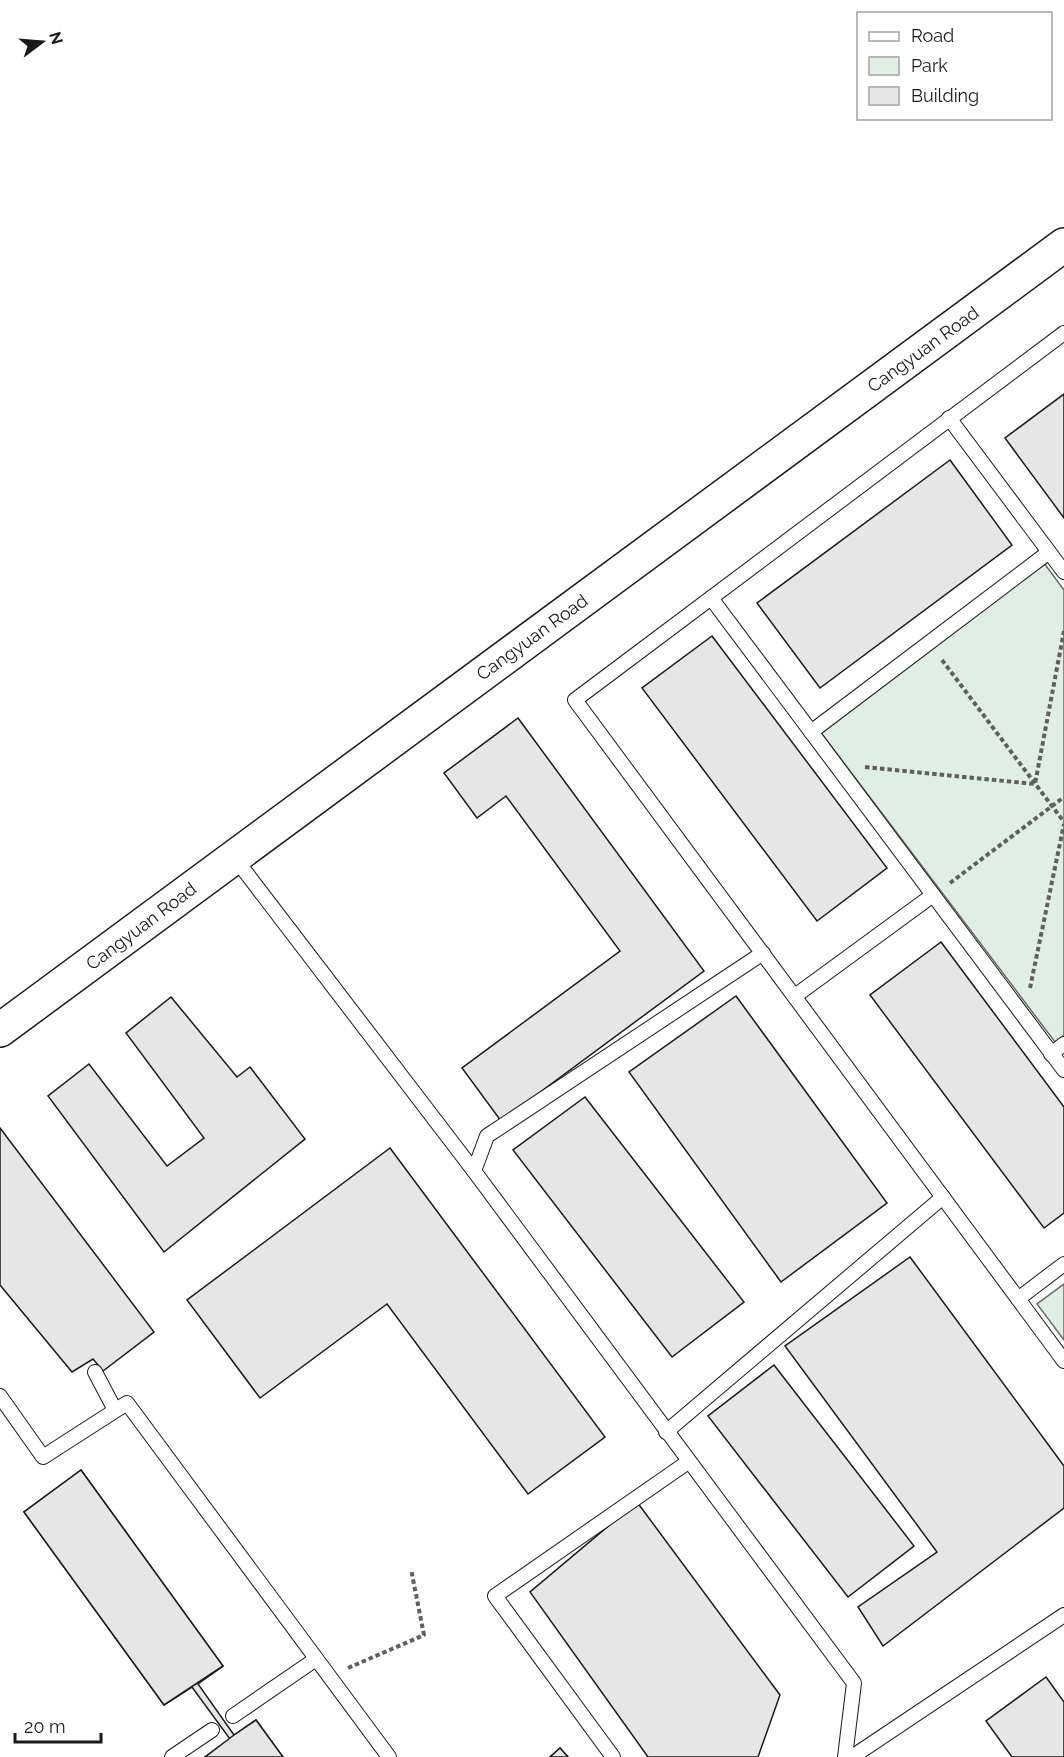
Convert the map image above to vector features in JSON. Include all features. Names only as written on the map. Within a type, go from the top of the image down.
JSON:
[{"type":"street","name":"Cangyuan Road","points":[[0,1030],[1064,244]]},
{"type":"lane","points":[[1064,333],[574,700],[1064,1361]]},
{"type":"lane","points":[[949,418],[1064,572]]},
{"type":"lane","points":[[811,732],[1049,552]]},
{"type":"lane","points":[[711,598],[1064,1070]]},
{"type":"lane","points":[[234,857],[474,1171],[854,1683],[845,1757]]},
{"type":"lane","points":[[795,996],[933,895]]},
{"type":"lane","points":[[474,1171],[487,1136],[763,953]]},
{"type":"lane","points":[[1052,1053],[1064,1044]]},
{"type":"lane","points":[[666,1432],[943,1197]]},
{"type":"lane","points":[[1018,1299],[1064,1264]]},
{"type":"lane","points":[[95,1372],[115,1410]]},
{"type":"lane","points":[[0,1396],[43,1457],[127,1403],[389,1757]]},
{"type":"lane","points":[[614,1757],[495,1596],[688,1462]]},
{"type":"lane","points":[[852,1757],[1064,1615]]},
{"type":"lane","points":[[233,1716],[315,1659]]},
{"type":"lane","points":[[172,1757],[212,1730]]},
{"type":"path","points":[[1035,784],[1064,631]]},
{"type":"path","points":[[929,642],[1064,823],[1024,1017]]},
{"type":"path","points":[[835,764],[1035,784]]},
{"type":"path","points":[[933,895],[1064,797]]},
{"type":"path","points":[[328,1677],[424,1635],[411,1569]]},
{"type":"green space","points":[[1044,563],[1064,590],[1064,1035],[1055,1042],[819,730]]},
{"type":"green space","points":[[1064,1284],[1064,1340],[1037,1304]]},
{"type":"building","points":[[1064,394],[1064,518],[1005,438]]},
{"type":"building","points":[[950,460],[1012,545],[820,688],[757,603]]},
{"type":"building","points":[[712,636],[887,868],[817,921],[642,688]]},
{"type":"building","points":[[518,718],[704,971],[501,1121],[462,1068],[620,951],[506,796],[477,818],[444,773]]},
{"type":"building","points":[[941,942],[1064,1107],[1064,1213],[1044,1228],[870,995]]},
{"type":"building","points":[[736,996],[887,1203],[781,1282],[629,1072]]},
{"type":"building","points":[[171,997],[237,1077],[250,1067],[305,1139],[164,1252],[48,1096],[89,1064],[167,1166],[204,1138],[126,1033]]},
{"type":"building","points":[[585,1097],[744,1302],[672,1357],[513,1150]]},
{"type":"building","points":[[0,1128],[154,1332],[103,1371],[93,1359],[72,1372],[0,1285]]},
{"type":"building","points":[[390,1148],[605,1437],[528,1494],[387,1304],[260,1398],[187,1300]]},
{"type":"building","points":[[910,1257],[1064,1466],[1064,1508],[883,1646],[858,1607],[937,1552],[785,1346]]},
{"type":"building","points":[[774,1365],[914,1546],[848,1597],[708,1416]]},
{"type":"building","points":[[81,1470],[223,1666],[198,1684],[234,1735],[256,1720],[283,1757],[205,1757],[230,1739],[192,1687],[164,1705],[24,1512]]},
{"type":"building","points":[[81,1470],[223,1666],[164,1705],[24,1512]]},
{"type":"building","points":[[637,1502],[780,1695],[758,1757],[648,1757],[530,1592]]},
{"type":"building","points":[[1046,1677],[1064,1702],[1064,1757],[1012,1757],[986,1721]]},
{"type":"building","points":[[256,1720],[283,1757],[205,1757],[234,1735]]},
{"type":"building","points":[[560,1748],[568,1757],[550,1757]]},
{"type":"building","points":[[560,1748],[568,1757],[550,1757]]}]
